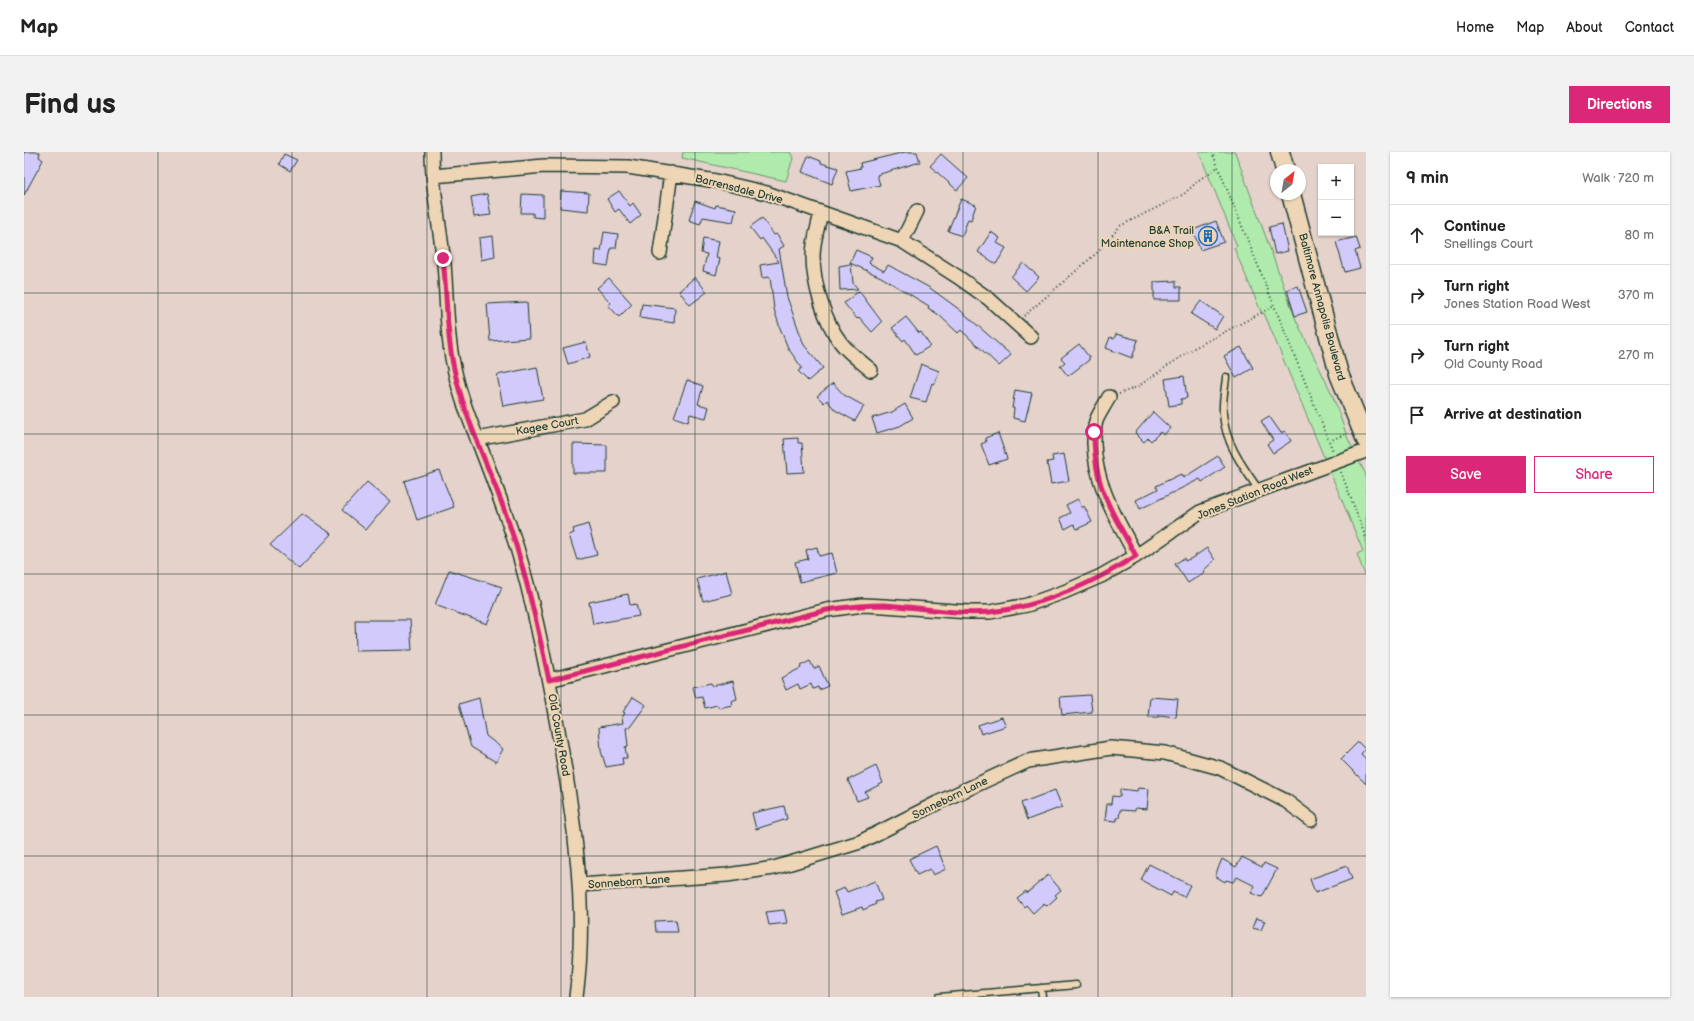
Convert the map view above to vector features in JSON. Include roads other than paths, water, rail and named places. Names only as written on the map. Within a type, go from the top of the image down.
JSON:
[{"type":"street","name":"Old County Road","points":[[432,152],[433,176],[441,238],[453,363],[459,390],[501,502],[517,548],[529,591],[549,680],[574,820],[580,885],[581,962],[576,997]]},
{"type":"street","points":[[1280,152],[1283,164]]},
{"type":"street","name":"Barrensdale Drive","points":[[433,176],[544,166],[628,167],[671,173],[767,193],[821,213],[861,225],[902,241],[958,276],[989,299],[1031,338]]},
{"type":"street","points":[[660,253],[671,173]]},
{"type":"street","name":"Baltimore Annapolis Boulevard","points":[[1293,200],[1339,374],[1366,440]]},
{"type":"street","points":[[902,241],[917,211]]},
{"type":"street","points":[[821,213],[813,255],[815,275],[823,310],[830,326],[840,342],[871,370]]},
{"type":"street","points":[[1109,397],[1096,421],[1094,432],[1094,452],[1099,479],[1114,514],[1136,556]]},
{"type":"street","name":"Kagee Court","points":[[477,439],[585,419],[613,402]]},
{"type":"street","name":"Jones Station Road West","points":[[549,680],[827,610],[863,605],[969,612],[990,612],[1011,609],[1064,592],[1101,576],[1136,556],[1200,512],[1366,451]]},
{"type":"street","name":"Sonneborn Lane","points":[[580,885],[727,875],[774,868],[860,842],[937,803],[1028,761],[1111,748],[1165,753],[1220,768],[1286,801],[1311,820]]},
{"type":"lane","points":[[1226,377],[1223,414],[1226,429],[1239,460],[1259,490]]},
{"type":"lane","points":[[939,997],[1076,985]]},
{"type":"lane","points":[[1041,988],[1042,997]]},
{"type":"place","name":"B&A Trail Maintenance Shop","points":[[1208,236]]}]
